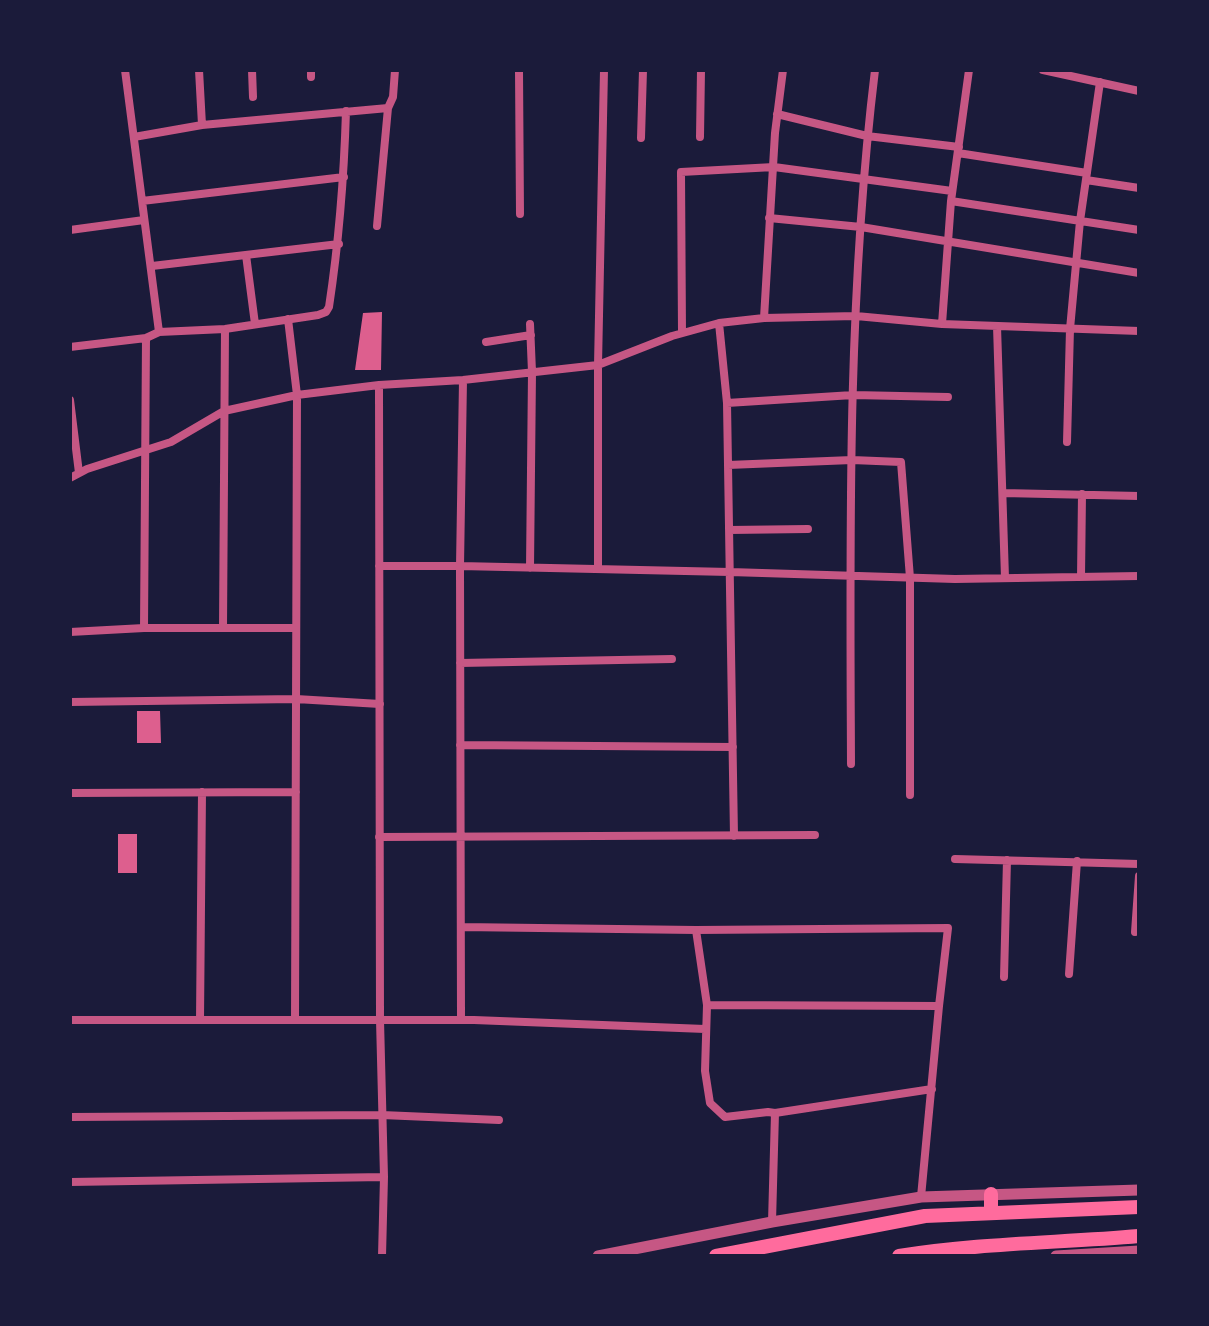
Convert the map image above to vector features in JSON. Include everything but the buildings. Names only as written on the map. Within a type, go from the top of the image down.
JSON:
[{"type":"highway","points":[[991,1194],[991,1212]]},
{"type":"highway","points":[[716,1256],[925,1216],[1139,1207]]},
{"type":"highway","points":[[899,1256],[1139,1236]]},
{"type":"street","points":[[125,70],[159,332]]},
{"type":"street","points":[[199,70],[202,125]]},
{"type":"street","points":[[252,70],[253,97]]},
{"type":"street","points":[[377,226],[388,108],[393,97],[395,70]]},
{"type":"street","points":[[519,70],[520,214]]},
{"type":"street","points":[[598,569],[598,365],[604,70]]},
{"type":"street","points":[[641,138],[643,70]]},
{"type":"street","points":[[700,137],[701,70]]},
{"type":"street","points":[[764,318],[769,218],[783,70]]},
{"type":"street","points":[[851,764],[853,395],[864,179],[875,70]]},
{"type":"street","points":[[942,324],[951,196],[969,70]]},
{"type":"street","points":[[1043,70],[1139,91]]},
{"type":"street","points":[[1067,442],[1070,329],[1080,221],[1100,82]]},
{"type":"street","points":[[134,137],[202,125],[388,108]]},
{"type":"street","points":[[70,347],[146,338],[159,332],[225,329],[326,312],[339,244],[346,111]]},
{"type":"street","points":[[777,114],[867,136],[958,150],[1139,188]]},
{"type":"street","points":[[682,333],[681,172],[774,167],[864,179],[1139,230]]},
{"type":"street","points":[[142,201],[344,177]]},
{"type":"street","points":[[769,218],[861,227],[1139,273]]},
{"type":"street","points":[[70,230],[144,220]]},
{"type":"street","points":[[152,266],[339,244]]},
{"type":"street","points":[[246,255],[255,324]]},
{"type":"street","points":[[70,400],[74,475],[171,442],[224,411],[297,395],[598,365],[682,333],[719,323],[764,318],[856,316],[942,324],[1139,331]]},
{"type":"street","points":[[288,319],[297,395],[295,1020]]},
{"type":"street","points":[[719,323],[727,403],[734,836]]},
{"type":"street","points":[[530,324],[530,568]]},
{"type":"street","points":[[997,326],[1005,578]]},
{"type":"street","points":[[223,628],[225,329]]},
{"type":"street","points":[[486,342],[531,335]]},
{"type":"street","points":[[144,628],[146,338]]},
{"type":"street","points":[[461,1020],[460,566],[463,380]]},
{"type":"street","points":[[379,385],[382,1256]]},
{"type":"street","points":[[727,403],[853,395],[948,397]]},
{"type":"street","points":[[728,465],[852,460],[901,462],[910,578],[910,795]]},
{"type":"street","points":[[1003,493],[1139,496]]},
{"type":"street","points":[[1081,577],[1082,494]]},
{"type":"street","points":[[729,530],[808,529]]},
{"type":"street","points":[[379,566],[910,578],[1139,576]]},
{"type":"street","points":[[70,632],[144,628],[296,628]]},
{"type":"street","points":[[460,663],[672,659]]},
{"type":"street","points":[[70,702],[296,699],[380,704]]},
{"type":"street","points":[[460,745],[733,747]]},
{"type":"street","points":[[200,1020],[202,792]]},
{"type":"street","points":[[70,793],[296,792]]},
{"type":"street","points":[[379,837],[815,835]]},
{"type":"street","points":[[955,859],[1139,864]]},
{"type":"street","points":[[1004,977],[1007,860]]},
{"type":"street","points":[[1069,974],[1077,861]]},
{"type":"street","points":[[1135,932],[1139,876]]},
{"type":"street","points":[[461,927],[696,930],[948,928],[921,1197]]},
{"type":"street","points":[[696,930],[707,1005],[705,1071],[710,1103],[725,1117],[775,1113],[932,1089]]},
{"type":"street","points":[[707,1005],[939,1006]]},
{"type":"street","points":[[70,1020],[461,1020],[705,1029]]},
{"type":"street","points":[[772,1222],[775,1113]]},
{"type":"street","points":[[70,1117],[382,1115],[499,1120]]},
{"type":"street","points":[[70,1182],[384,1177]]},
{"type":"street","points":[[598,1256],[921,1197],[1139,1190]]},
{"type":"street","points":[[1056,1256],[1139,1251]]}]
